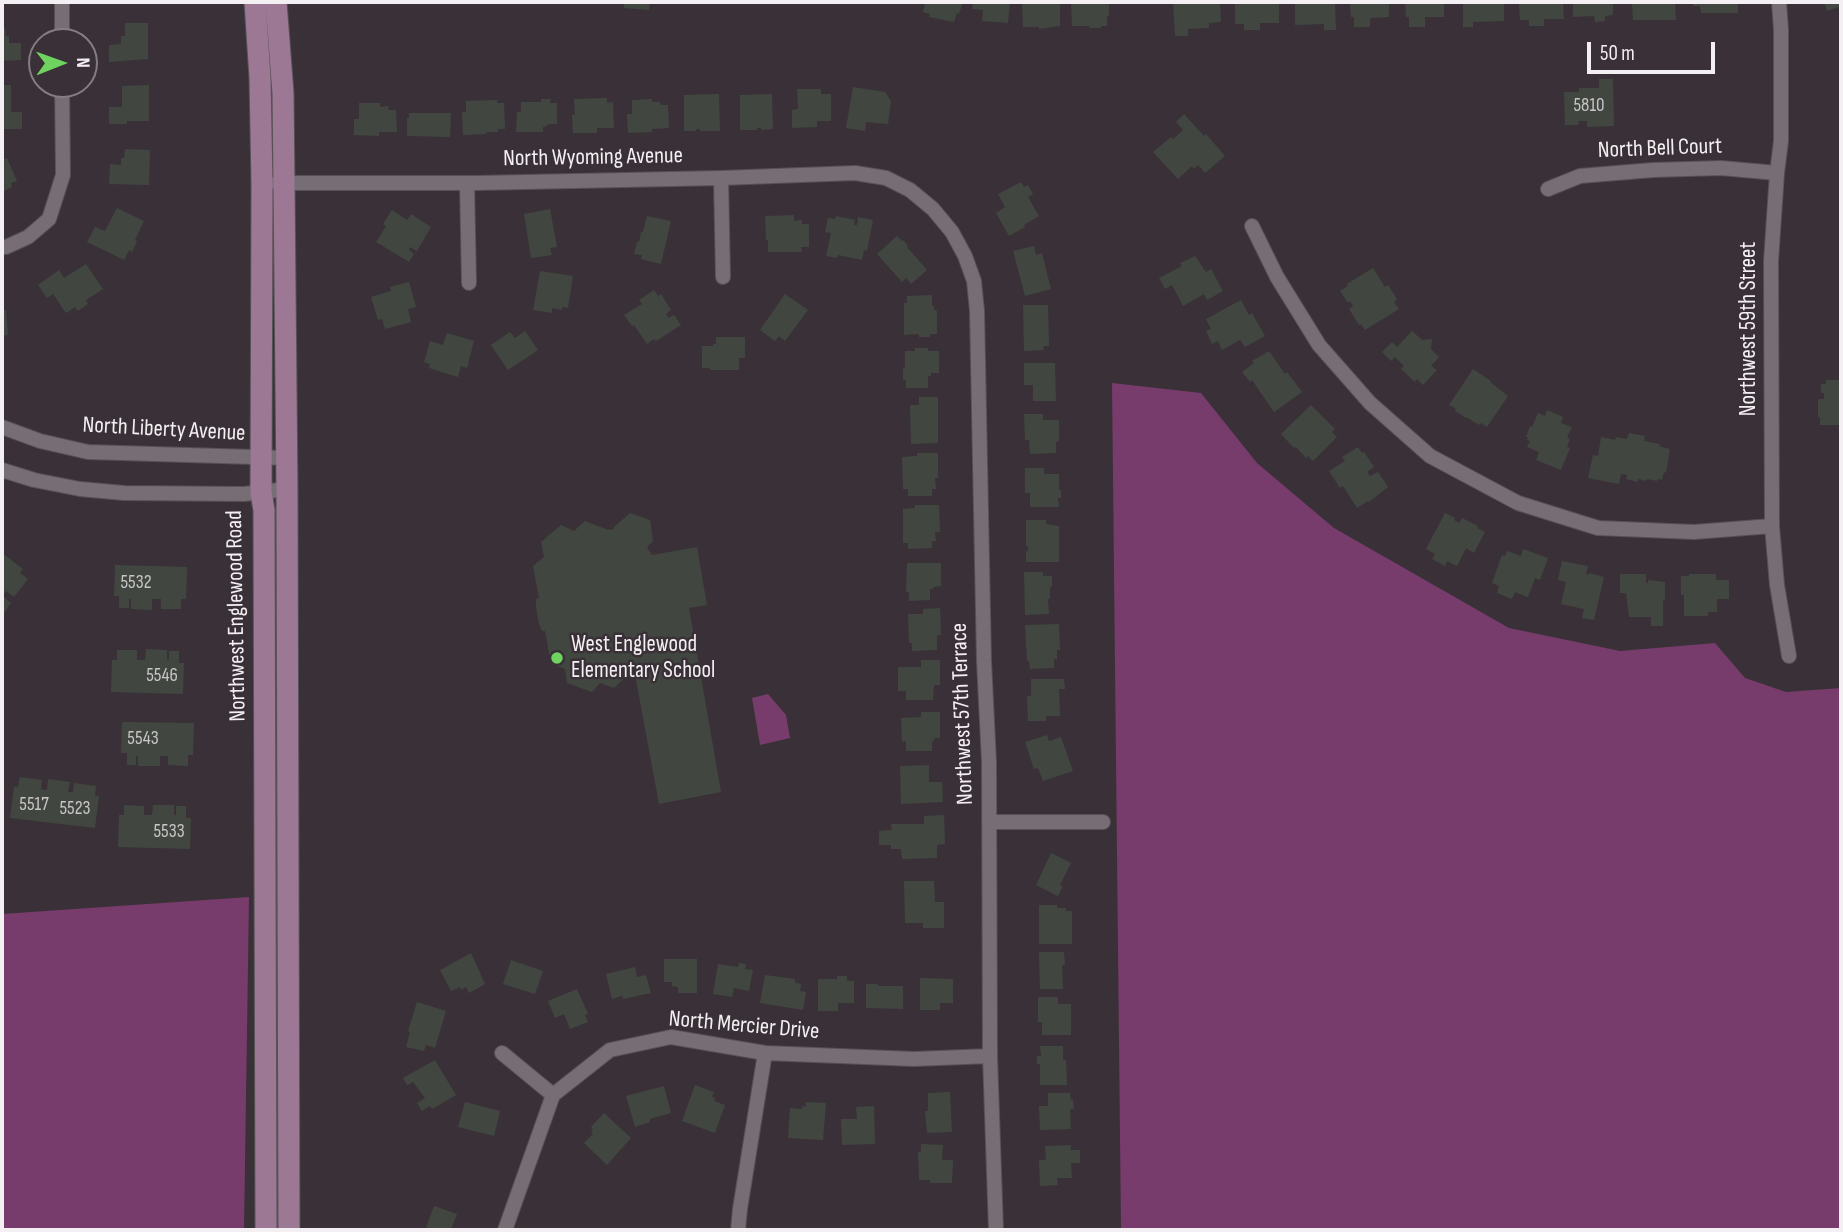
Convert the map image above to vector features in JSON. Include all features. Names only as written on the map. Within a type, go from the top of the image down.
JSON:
[{"type":"main road","name":"Northwest Englewood Road","points":[[254,2],[260,78],[262,184],[261,492],[264,510],[267,951],[266,1230]]},
{"type":"main road","points":[[276,2],[283,93],[284,183],[289,1230]]},
{"type":"street","points":[[62,2],[62,28]]},
{"type":"street","name":"Northwest 59th Street","points":[[1779,2],[1781,141],[1771,261],[1772,526],[1777,585],[1789,656]]},
{"type":"street","points":[[2,247],[28,237],[49,219],[63,175],[62,98]]},
{"type":"street","name":"North Bell Court","points":[[1548,188],[1580,176],[1653,170],[1721,168],[1777,173]]},
{"type":"street","name":"North Wyoming Avenue","points":[[262,184],[467,183],[855,173],[886,178],[910,190],[933,209]]},
{"type":"street","points":[[720,178],[723,277]]},
{"type":"street","points":[[467,183],[469,283]]},
{"type":"street","name":"Northwest 57th Terrace","points":[[933,209],[952,232],[965,256],[974,281],[977,311],[989,762],[990,1056],[996,1230]]},
{"type":"street","points":[[1252,226],[1277,277],[1319,345],[1370,403],[1430,456],[1518,503],[1598,528],[1694,532],[1772,526]]},
{"type":"street","name":"North Liberty Avenue","points":[[2,427],[40,441],[88,452],[286,458]]},
{"type":"street","points":[[2,470],[34,480],[124,494],[244,494],[287,489]]},
{"type":"street","points":[[989,822],[1103,822]]},
{"type":"street","name":"North Mercier Drive","points":[[553,1096],[610,1050],[671,1037],[765,1054],[914,1059],[990,1056]]},
{"type":"street","points":[[502,1052],[553,1096],[505,1230]]},
{"type":"street","points":[[738,1230],[765,1054]]},
{"type":"shaded area","points":[[1112,383],[1201,393],[1257,463],[1334,528],[1509,628],[1620,651],[1715,643],[1745,678],[1786,692],[1841,688],[1841,1230],[1121,1230]]},
{"type":"shaded area","points":[[768,694],[786,715],[790,738],[760,745],[752,698]]},
{"type":"shaded area","points":[[249,897],[244,1230],[2,1230],[2,914]]},
{"type":"building","points":[[624,2],[650,2],[649,10],[624,8]]},
{"type":"building","points":[[920,2],[963,2],[954,22],[929,17],[930,14],[923,12],[925,4]]},
{"type":"building","points":[[973,2],[1010,2],[1008,23],[982,21],[983,10],[972,9]]},
{"type":"building","points":[[1060,2],[1060,26],[1039,29],[1023,27],[1022,4]]},
{"type":"building","points":[[1109,2],[1107,26],[1072,26],[1071,3]]},
{"type":"building","points":[[1173,2],[1220,2],[1221,22],[1209,23],[1209,28],[1188,29],[1188,36],[1175,36]]},
{"type":"building","points":[[1235,2],[1279,2],[1279,23],[1260,23],[1260,30],[1244,30],[1244,24],[1235,24]]},
{"type":"building","points":[[1295,2],[1335,2],[1336,30],[1324,30],[1324,24],[1295,25]]},
{"type":"building","points":[[1350,2],[1389,2],[1389,17],[1370,18],[1370,27],[1354,27]]},
{"type":"building","points":[[1405,2],[1444,2],[1444,17],[1425,17],[1425,27],[1409,27]]},
{"type":"building","points":[[1463,2],[1504,2],[1504,21],[1473,22],[1473,27],[1463,27]]},
{"type":"building","points":[[1519,2],[1563,2],[1564,19],[1544,19],[1544,26],[1529,26],[1529,20],[1520,20]]},
{"type":"building","points":[[1573,2],[1613,2],[1613,15],[1605,16],[1605,21],[1595,22],[1594,16],[1573,17]]},
{"type":"building","points":[[1632,2],[1675,2],[1676,20],[1633,20]]},
{"type":"building","points":[[1693,2],[1738,2],[1738,13],[1701,13],[1700,6],[1693,6]]},
{"type":"building","points":[[1824,2],[1841,2],[1841,13],[1839,7],[1827,11]]},
{"type":"building","points":[[125,23],[148,23],[148,59],[109,62],[109,45],[121,44],[121,36],[125,36]]},
{"type":"building","points":[[2,28],[5,28],[6,36],[9,36],[9,43],[21,43],[21,60],[2,61]]},
{"type":"building","points":[[1599,79],[1613,79],[1614,126],[1587,127],[1587,121],[1579,121],[1578,125],[1565,125],[1564,92],[1579,92],[1579,88],[1599,88]]},
{"type":"building","points":[[2,85],[11,85],[11,112],[22,112],[22,129],[2,129]]},
{"type":"building","points":[[149,85],[149,121],[109,124],[109,107],[122,107],[122,86]]},
{"type":"building","points":[[853,87],[885,92],[891,101],[888,124],[866,122],[865,131],[846,128]]},
{"type":"building","points":[[797,89],[821,89],[821,94],[831,94],[831,121],[817,121],[817,127],[792,128],[792,110],[798,109]]},
{"type":"building","points":[[719,94],[720,131],[684,131],[684,95]]},
{"type":"building","points":[[772,94],[773,129],[740,130],[740,95]]},
{"type":"building","points":[[607,98],[607,103],[613,102],[614,128],[597,128],[597,133],[573,133],[574,99]]},
{"type":"building","points":[[541,99],[551,99],[550,103],[557,103],[557,124],[548,124],[543,127],[543,132],[516,132],[517,112],[521,112],[521,102],[541,102]]},
{"type":"building","points":[[652,99],[652,102],[668,105],[669,128],[628,133],[627,114],[632,114],[632,100]]},
{"type":"building","points":[[497,100],[497,103],[504,103],[505,129],[486,134],[463,135],[462,112],[466,112],[466,101]]},
{"type":"building","points":[[359,103],[380,103],[380,107],[389,106],[388,110],[396,110],[397,132],[379,132],[379,136],[354,135],[354,119],[359,119]]},
{"type":"building","points":[[409,113],[451,113],[450,137],[407,136]]},
{"type":"building","points":[[1184,114],[1225,156],[1205,173],[1198,165],[1194,169],[1192,166],[1178,179],[1153,152],[1183,130],[1176,122]]},
{"type":"building","points":[[125,149],[150,150],[149,185],[109,184],[110,164],[121,165]]},
{"type":"building","points":[[7,158],[17,181],[4,191],[2,160]]},
{"type":"building","points":[[1021,182],[1024,187],[1028,185],[1033,194],[1028,197],[1039,216],[1009,236],[996,213],[1005,207],[998,194]]},
{"type":"building","points":[[117,208],[144,221],[132,252],[129,250],[124,260],[87,242],[95,227],[105,231]]},
{"type":"building","points":[[550,209],[557,247],[550,248],[552,255],[531,258],[524,214]]},
{"type":"building","points":[[392,210],[407,220],[411,214],[431,227],[417,251],[410,247],[409,250],[414,254],[409,262],[376,242]]},
{"type":"building","points":[[794,215],[794,221],[802,220],[802,224],[809,224],[809,247],[801,247],[802,252],[768,252],[765,216]]},
{"type":"building","points":[[647,216],[671,221],[661,264],[641,259],[642,255],[634,254]]},
{"type":"building","points":[[836,216],[855,220],[854,225],[857,225],[858,217],[873,220],[867,251],[864,250],[862,260],[838,255],[837,258],[826,256],[831,233],[825,232],[828,218],[835,219]]},
{"type":"building","points":[[897,236],[927,270],[911,284],[906,278],[902,282],[877,254]]},
{"type":"building","points":[[1034,246],[1036,255],[1042,253],[1051,289],[1025,296],[1013,251]]},
{"type":"building","points":[[1195,256],[1206,272],[1211,269],[1223,291],[1207,300],[1204,294],[1183,306],[1172,285],[1165,289],[1159,278]]},
{"type":"building","points":[[86,264],[103,289],[86,300],[88,304],[78,311],[75,307],[66,313],[53,294],[47,298],[38,285],[59,270],[64,278]]},
{"type":"building","points":[[1373,268],[1385,287],[1388,285],[1397,299],[1394,302],[1399,309],[1365,330],[1349,309],[1353,306],[1350,301],[1348,303],[1340,291]]},
{"type":"building","points":[[540,271],[573,276],[568,308],[552,308],[552,313],[533,310]]},
{"type":"building","points":[[409,282],[416,307],[408,309],[411,322],[385,329],[382,319],[378,320],[371,297],[391,291],[390,287]]},
{"type":"building","points":[[654,290],[658,296],[661,294],[671,310],[666,314],[668,318],[674,315],[681,325],[647,344],[624,315],[642,304],[639,300]]},
{"type":"building","points":[[785,294],[808,310],[785,341],[779,336],[775,341],[760,330]]},
{"type":"building","points":[[932,295],[932,306],[937,311],[937,334],[930,334],[930,337],[919,337],[919,334],[904,335],[904,303],[907,303],[907,296]]},
{"type":"building","points":[[1241,300],[1265,336],[1245,347],[1240,340],[1222,350],[1218,341],[1212,344],[1206,331],[1211,329],[1206,319]]},
{"type":"building","points":[[1023,305],[1048,305],[1049,346],[1043,346],[1044,350],[1024,351]]},
{"type":"building","points":[[2,310],[6,310],[8,335],[2,336]]},
{"type":"building","points":[[525,331],[538,350],[508,370],[491,345],[510,332],[515,338]]},
{"type":"building","points":[[1412,331],[1422,340],[1432,339],[1431,349],[1439,357],[1431,366],[1437,370],[1423,385],[1417,379],[1415,382],[1401,369],[1404,366],[1395,357],[1391,361],[1382,352],[1392,342],[1397,347]]},
{"type":"building","points":[[447,333],[474,341],[467,368],[461,366],[458,377],[429,368],[430,364],[424,362],[430,341],[443,345]]},
{"type":"building","points":[[716,337],[745,337],[745,358],[739,358],[739,370],[702,368],[702,346],[713,346],[716,344]]},
{"type":"building","points":[[915,348],[939,351],[939,373],[931,373],[931,376],[928,376],[928,388],[906,388],[906,380],[903,380],[905,351],[915,351]]},
{"type":"building","points":[[1269,351],[1302,392],[1274,412],[1252,380],[1250,382],[1242,372],[1254,363],[1252,361]]},
{"type":"building","points":[[1024,363],[1055,363],[1056,401],[1033,401],[1033,385],[1024,385]]},
{"type":"building","points":[[1473,369],[1508,396],[1487,427],[1466,418],[1449,405]]},
{"type":"building","points":[[1826,380],[1841,380],[1841,425],[1820,425],[1818,399],[1824,399],[1821,384],[1826,384]]},
{"type":"building","points":[[919,397],[938,397],[938,443],[911,444],[910,405],[919,405]]},
{"type":"building","points":[[1311,405],[1335,429],[1332,432],[1337,437],[1313,461],[1294,448],[1281,434]]},
{"type":"building","points":[[1547,410],[1563,417],[1561,423],[1572,427],[1567,438],[1570,439],[1567,447],[1570,448],[1561,470],[1536,460],[1539,452],[1527,447],[1530,441],[1526,437],[1530,426],[1532,427],[1538,413],[1545,416]]},
{"type":"building","points":[[1024,414],[1043,414],[1043,420],[1059,420],[1056,453],[1030,454],[1029,440],[1025,440]]},
{"type":"building","points":[[1629,433],[1645,436],[1644,441],[1670,449],[1666,473],[1664,472],[1662,480],[1638,479],[1638,482],[1626,479],[1627,475],[1621,474],[1619,484],[1588,478],[1593,455],[1598,456],[1601,437],[1627,439]]},
{"type":"building","points":[[1358,447],[1374,467],[1367,472],[1370,476],[1378,472],[1388,487],[1357,508],[1343,486],[1340,488],[1329,471],[1345,461],[1342,457]]},
{"type":"building","points":[[917,453],[938,453],[938,478],[935,478],[936,489],[932,489],[932,496],[908,496],[908,489],[903,489],[902,457],[917,456]]},
{"type":"building","points":[[1025,468],[1044,468],[1044,474],[1059,474],[1059,507],[1030,507],[1030,493],[1025,493]]},
{"type":"building","points":[[915,505],[939,505],[940,532],[935,532],[936,541],[932,541],[932,548],[908,549],[908,543],[903,543],[903,509],[915,508]]},
{"type":"building","points":[[630,513],[650,520],[653,541],[647,547],[652,555],[697,547],[707,605],[689,608],[721,792],[659,804],[634,669],[614,688],[600,683],[592,692],[567,683],[565,669],[551,664],[545,631],[542,631],[539,624],[536,607],[536,599],[539,598],[533,566],[544,557],[541,542],[561,525],[574,531],[585,521],[608,530],[614,529]]},
{"type":"building","points":[[1445,513],[1459,523],[1462,518],[1485,532],[1474,553],[1466,548],[1457,566],[1447,561],[1445,566],[1432,559],[1435,554],[1426,549]]},
{"type":"building","points":[[1026,520],[1046,520],[1046,524],[1059,526],[1059,562],[1026,562]]},
{"type":"building","points":[[1523,549],[1548,558],[1540,580],[1535,578],[1528,597],[1515,592],[1512,599],[1497,593],[1499,586],[1492,583],[1502,555],[1505,556],[1507,551],[1521,556]]},
{"type":"building","points":[[2,553],[23,569],[20,573],[28,579],[14,597],[6,591],[3,596],[11,603],[2,616]]},
{"type":"building","points":[[1562,561],[1588,566],[1586,574],[1604,577],[1594,620],[1582,618],[1584,609],[1561,604],[1566,582],[1558,580]]},
{"type":"building","points":[[907,563],[941,563],[941,586],[930,589],[930,600],[909,601],[909,592],[906,592]]},
{"type":"building","points":[[115,565],[187,567],[186,599],[181,599],[181,609],[161,609],[161,599],[152,599],[152,610],[131,609],[131,599],[129,608],[119,608],[119,596],[114,596]]},
{"type":"building","points":[[1024,572],[1043,572],[1043,576],[1052,576],[1048,599],[1049,614],[1025,615]]},
{"type":"building","points":[[1620,574],[1646,574],[1646,583],[1648,580],[1665,582],[1663,626],[1651,626],[1651,617],[1629,617],[1626,593],[1620,593]]},
{"type":"building","points":[[1716,574],[1716,580],[1729,580],[1729,599],[1717,599],[1717,612],[1708,612],[1708,616],[1684,616],[1681,576]]},
{"type":"building","points":[[940,608],[941,635],[937,635],[937,650],[912,651],[912,643],[909,643],[908,614],[923,614],[923,609]]},
{"type":"building","points":[[1059,624],[1060,650],[1057,650],[1057,659],[1054,659],[1054,668],[1030,669],[1025,625]]},
{"type":"building","points":[[146,649],[167,650],[167,660],[169,651],[179,651],[179,663],[184,663],[183,694],[111,692],[112,660],[117,660],[117,650],[137,650],[137,660],[145,660]]},
{"type":"building","points":[[921,660],[940,660],[940,685],[934,685],[933,700],[906,700],[906,691],[898,691],[898,667],[921,667]]},
{"type":"building","points":[[1031,679],[1064,679],[1065,689],[1059,689],[1060,716],[1046,716],[1046,721],[1028,721],[1027,696],[1031,696]]},
{"type":"building","points":[[921,712],[940,712],[940,738],[934,738],[932,741],[932,751],[906,751],[906,741],[902,742],[901,718],[921,717]]},
{"type":"building","points":[[122,722],[194,723],[193,755],[188,755],[188,766],[168,765],[168,756],[160,756],[160,766],[138,766],[138,756],[136,765],[127,765],[127,753],[121,753]]},
{"type":"building","points":[[1047,735],[1049,741],[1061,737],[1073,771],[1043,781],[1038,768],[1034,769],[1025,742]]},
{"type":"building","points":[[929,765],[929,782],[942,782],[943,802],[901,804],[900,766]]},
{"type":"building","points":[[20,777],[42,780],[41,789],[44,790],[47,790],[48,779],[70,782],[68,792],[73,792],[74,783],[96,786],[95,796],[99,796],[95,828],[10,818],[14,787],[18,787]]},
{"type":"building","points":[[124,805],[144,806],[144,815],[152,815],[153,805],[174,805],[174,815],[176,806],[186,806],[186,818],[191,818],[190,849],[118,847],[119,815],[124,815]]},
{"type":"building","points":[[944,815],[945,844],[937,845],[937,858],[902,859],[901,849],[891,849],[891,845],[879,845],[879,831],[892,830],[891,824],[924,824],[924,816]]},
{"type":"building","points":[[1051,853],[1071,863],[1060,885],[1063,886],[1058,896],[1036,885]]},
{"type":"building","points":[[904,881],[934,881],[935,902],[944,902],[944,928],[923,928],[923,923],[905,923]]},
{"type":"building","points":[[1039,905],[1057,905],[1057,908],[1072,911],[1072,944],[1039,944]]},
{"type":"building","points":[[1039,952],[1064,952],[1063,989],[1040,989]]},
{"type":"building","points":[[471,953],[485,984],[469,993],[466,987],[451,991],[440,970]]},
{"type":"building","points":[[664,959],[697,959],[697,993],[678,993],[678,987],[672,986],[672,982],[664,982]]},
{"type":"building","points":[[511,960],[543,971],[535,994],[503,984]]},
{"type":"building","points":[[739,963],[746,964],[745,969],[753,970],[749,991],[734,988],[732,997],[713,994],[718,964],[738,967]]},
{"type":"building","points":[[635,967],[637,977],[646,975],[651,993],[612,999],[606,974]]},
{"type":"building","points":[[765,975],[795,979],[795,983],[801,984],[800,991],[806,992],[803,1010],[760,1003]]},
{"type":"building","points":[[837,976],[847,976],[847,981],[854,981],[854,1003],[838,1003],[838,1011],[818,1011],[818,979],[837,979]]},
{"type":"building","points":[[920,978],[953,979],[953,1003],[940,1003],[940,1010],[920,1010]]},
{"type":"building","points":[[866,984],[903,986],[903,1009],[866,1008]]},
{"type":"building","points":[[577,989],[588,1014],[585,1015],[588,1022],[570,1029],[564,1014],[555,1018],[548,1001]]},
{"type":"building","points":[[1038,997],[1058,997],[1058,1004],[1071,1004],[1071,1035],[1042,1035],[1042,1022],[1038,1022]]},
{"type":"building","points":[[417,1002],[446,1011],[435,1048],[426,1045],[424,1051],[406,1047]]},
{"type":"building","points":[[1040,1046],[1063,1046],[1067,1085],[1040,1085],[1040,1064],[1037,1064],[1037,1056],[1041,1056]]},
{"type":"building","points":[[435,1060],[456,1095],[432,1109],[430,1106],[422,1111],[417,1103],[425,1098],[413,1082],[407,1085],[403,1078]]},
{"type":"building","points":[[695,1085],[714,1092],[714,1101],[725,1105],[715,1133],[682,1121]]},
{"type":"building","points":[[664,1086],[671,1113],[635,1127],[626,1096]]},
{"type":"building","points":[[950,1092],[952,1132],[927,1133],[925,1111],[928,1111],[928,1093]]},
{"type":"building","points":[[1048,1093],[1070,1093],[1074,1109],[1070,1109],[1071,1129],[1040,1130],[1039,1106],[1048,1106]]},
{"type":"building","points":[[465,1102],[500,1111],[494,1136],[458,1127]]},
{"type":"building","points":[[806,1102],[826,1103],[823,1140],[788,1138],[790,1108],[802,1109],[802,1106],[806,1107]]},
{"type":"building","points":[[874,1106],[875,1144],[842,1145],[841,1119],[857,1119],[856,1107]]},
{"type":"building","points":[[604,1113],[631,1138],[607,1165],[584,1143],[593,1134],[591,1127]]},
{"type":"building","points":[[921,1144],[943,1145],[942,1160],[953,1160],[952,1183],[919,1180],[918,1152],[921,1152]]},
{"type":"building","points":[[1071,1145],[1071,1150],[1080,1150],[1080,1163],[1071,1163],[1072,1178],[1057,1178],[1058,1185],[1040,1186],[1039,1160],[1046,1160],[1045,1146]]},
{"type":"building","points":[[434,1206],[457,1214],[451,1230],[425,1230]]},
{"type":"place","name":"West Englewood Elementary School","points":[[557,658]]}]
